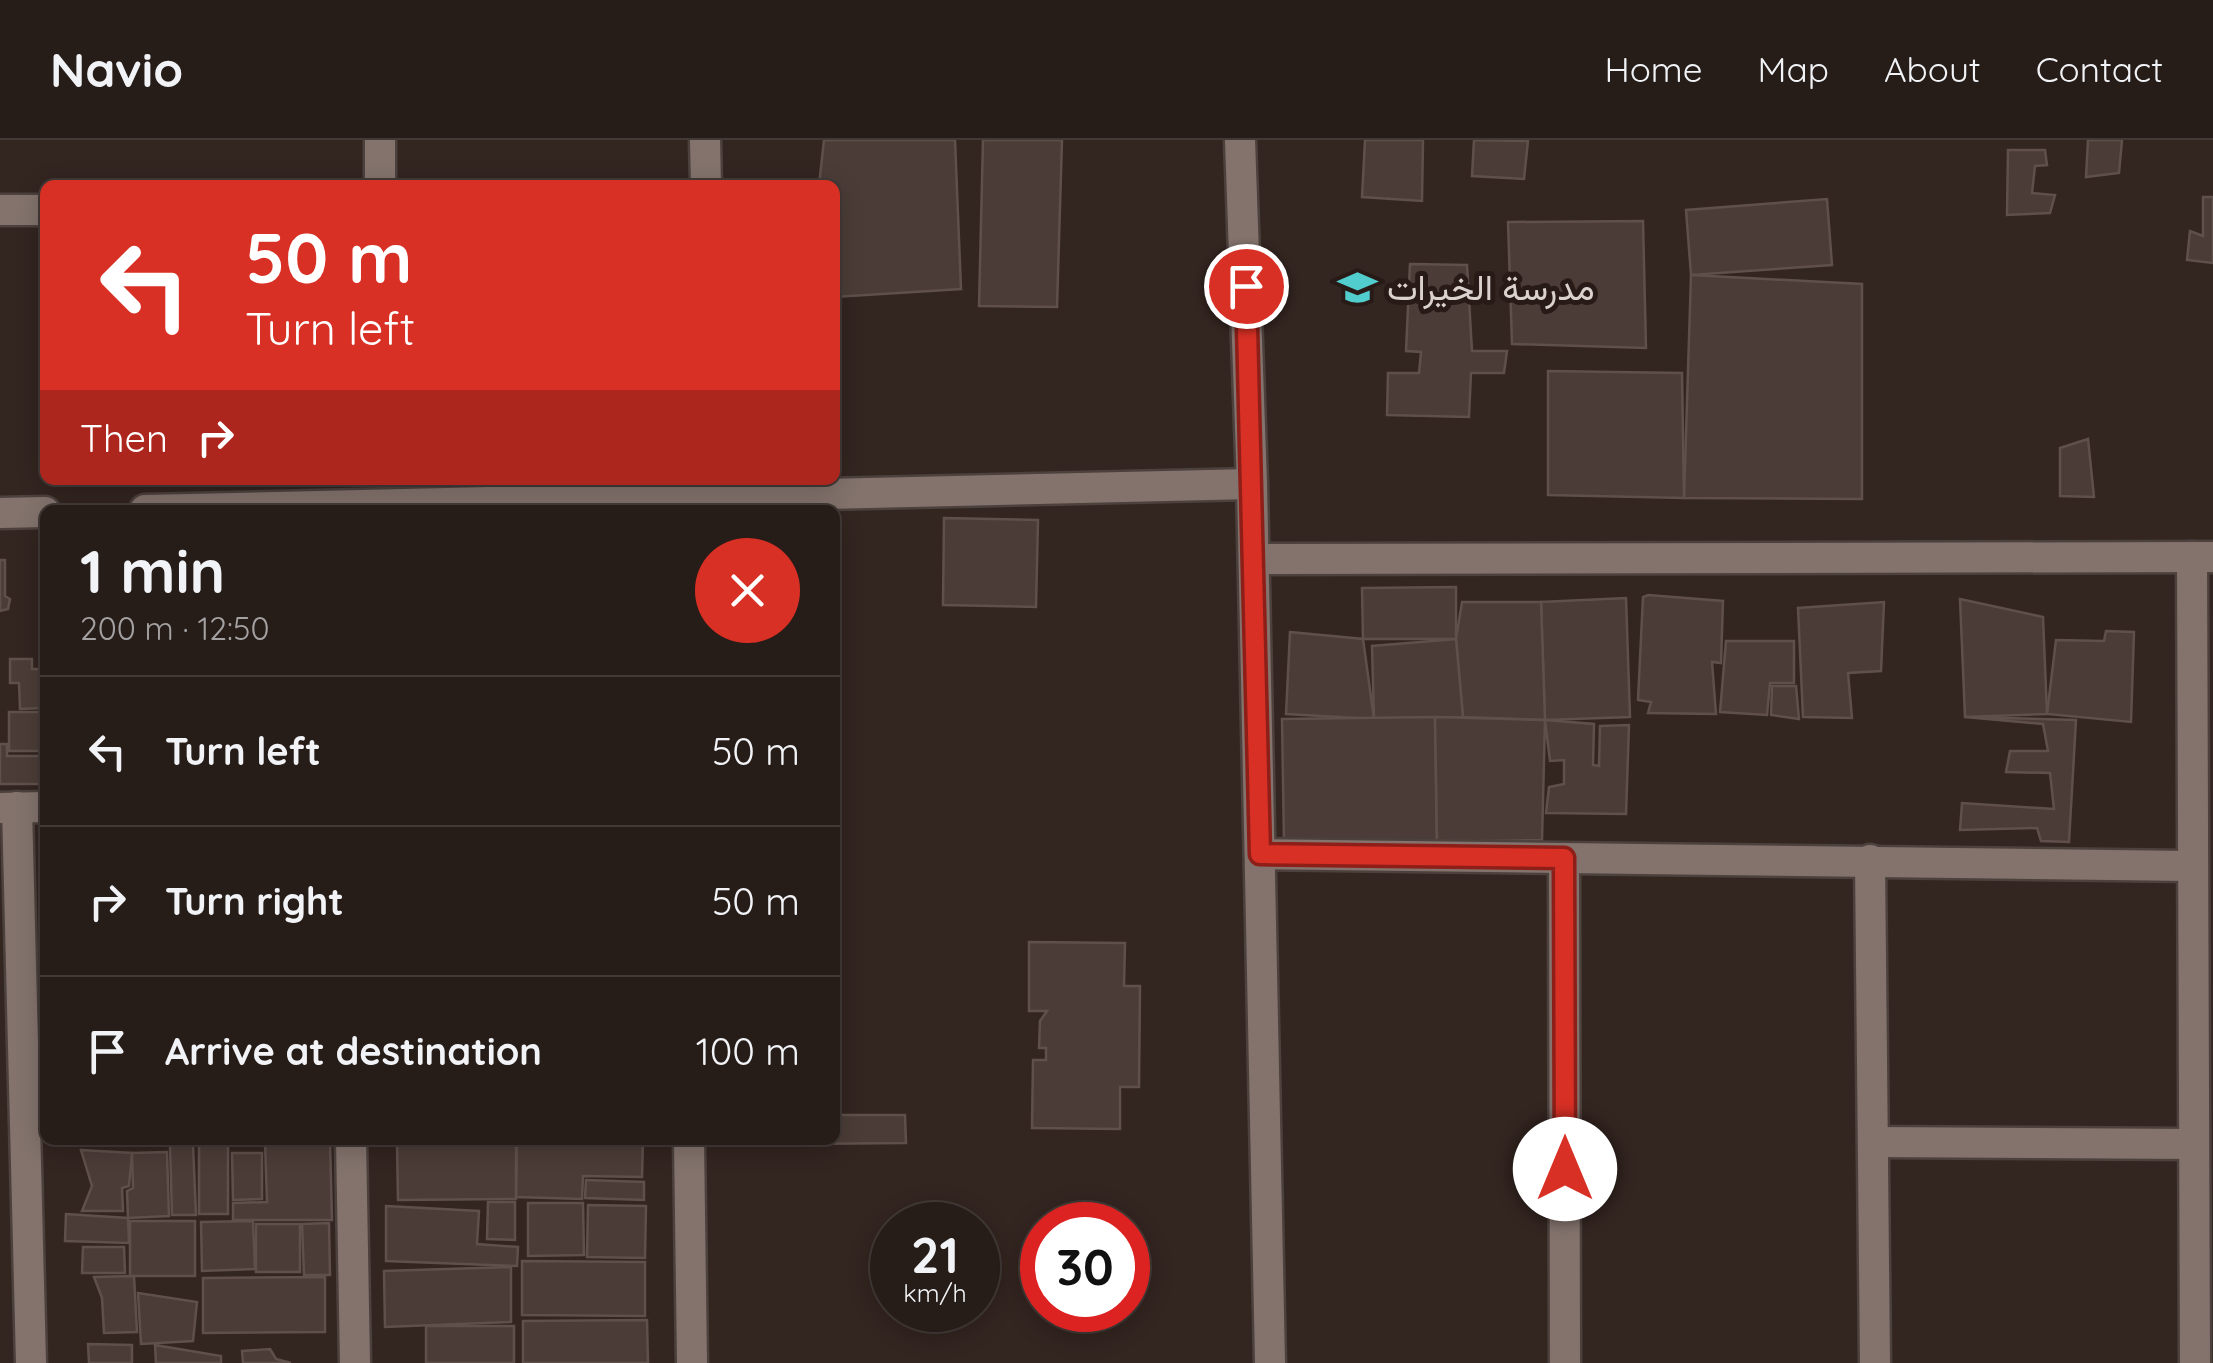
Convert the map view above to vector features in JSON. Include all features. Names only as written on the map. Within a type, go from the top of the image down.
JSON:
[{"type":"street","points":[[380,140],[380,180]]},
{"type":"street","points":[[705,140],[706,180]]},
{"type":"street","points":[[1240,140],[1254,559],[1270,1363]]},
{"type":"street","points":[[0,210],[40,210]]},
{"type":"street","points":[[340,505],[1252,484]]},
{"type":"street","points":[[0,513],[40,512]]},
{"type":"street","points":[[1254,559],[2202,557],[2190,866],[2195,1363]]},
{"type":"street","points":[[21,807],[36,1113],[31,1363]]},
{"type":"street","points":[[1260,854],[2190,866]]},
{"type":"street","points":[[1564,858],[1565,1363]]},
{"type":"street","points":[[1870,860],[1874,1363]]},
{"type":"street","points":[[1873,1142],[2194,1144]]},
{"type":"street","points":[[350,1145],[355,1363]]},
{"type":"street","points":[[689,1145],[692,1363]]},
{"type":"building","points":[[824,140],[955,140],[961,289],[840,297],[840,180],[820,180]]},
{"type":"building","points":[[983,140],[1062,140],[1057,307],[979,306]]},
{"type":"building","points":[[1365,140],[1423,140],[1422,201],[1362,197]]},
{"type":"building","points":[[1474,140],[1528,141],[1524,179],[1472,176]]},
{"type":"building","points":[[2088,140],[2122,140],[2119,173],[2086,177]]},
{"type":"building","points":[[2008,150],[2045,150],[2047,165],[2035,166],[2032,193],[2055,195],[2050,213],[2007,215]]},
{"type":"building","points":[[2203,197],[2213,197],[2213,263],[2187,260],[2190,231],[2203,236]]},
{"type":"building","points":[[1827,199],[1832,265],[1691,275],[1686,210]]},
{"type":"building","points":[[1643,221],[1646,348],[1512,344],[1508,222]]},
{"type":"building","points":[[1410,264],[1467,265],[1472,351],[1507,351],[1504,373],[1471,373],[1469,417],[1387,415],[1388,373],[1419,373],[1421,352],[1406,351]]},
{"type":"building","points":[[1691,275],[1862,284],[1862,499],[1684,498]]},
{"type":"building","points":[[1548,371],[1682,373],[1684,498],[1548,495]]},
{"type":"building","points":[[2088,439],[2094,497],[2060,496],[2060,448]]},
{"type":"building","points":[[944,518],[1038,520],[1036,607],[943,605]]},
{"type":"building","points":[[0,560],[5,560],[5,596],[10,599],[8,609],[0,611]]},
{"type":"building","points":[[1456,587],[1456,639],[1363,639],[1362,588]]},
{"type":"building","points":[[1643,597],[1723,601],[1721,663],[1712,662],[1716,714],[1648,713],[1651,702],[1638,700]]},
{"type":"building","points":[[1626,598],[1630,717],[1545,720],[1541,602]]},
{"type":"building","points":[[1960,599],[2043,617],[2047,714],[1965,717]]},
{"type":"building","points":[[1462,602],[1541,602],[1545,720],[1463,717],[1456,639]]},
{"type":"building","points":[[1884,602],[1881,671],[1848,673],[1852,718],[1803,717],[1798,608]]},
{"type":"building","points":[[2106,631],[2134,632],[2131,722],[2047,714],[2056,640],[2104,641]]},
{"type":"building","points":[[1290,632],[1363,639],[1374,719],[1286,714]]},
{"type":"building","points":[[1456,639],[1463,717],[1374,719],[1372,646]]},
{"type":"building","points":[[1726,641],[1794,641],[1794,683],[1770,683],[1767,715],[1720,712]]},
{"type":"building","points":[[10,659],[32,659],[32,669],[40,669],[40,708],[20,709],[19,683],[10,683]]},
{"type":"building","points":[[1772,686],[1796,686],[1799,719],[1771,715]]},
{"type":"building","points":[[9,712],[40,712],[40,751],[9,751]]},
{"type":"building","points":[[1435,717],[1437,842],[1284,844],[1282,719]]},
{"type":"building","points":[[1435,717],[1545,720],[1542,840],[1437,842]]},
{"type":"building","points":[[1965,717],[2076,720],[2069,842],[2041,841],[2037,828],[1960,830],[1962,803],[2054,809],[2050,773],[2006,772],[2010,751],[2048,751],[2043,724]]},
{"type":"building","points":[[1545,720],[1594,724],[1593,765],[1599,766],[1600,726],[1629,725],[1626,814],[1546,813],[1549,787],[1564,784],[1564,760],[1550,761]]},
{"type":"building","points":[[0,744],[7,744],[7,756],[40,756],[40,784],[0,784]]},
{"type":"building","points":[[1029,942],[1125,943],[1124,986],[1140,986],[1139,1087],[1120,1087],[1120,1129],[1032,1128],[1033,1060],[1046,1060],[1046,1048],[1039,1048],[1040,1021],[1047,1011],[1029,1011]]},
{"type":"building","points":[[840,1115],[905,1115],[906,1143],[840,1144]]},
{"type":"building","points":[[170,1145],[193,1145],[196,1215],[172,1215]]},
{"type":"building","points":[[199,1145],[228,1145],[228,1214],[199,1214]]},
{"type":"building","points":[[265,1145],[330,1145],[332,1220],[233,1220],[233,1203],[267,1202]]},
{"type":"building","points":[[397,1145],[516,1145],[516,1199],[398,1200]]},
{"type":"building","points":[[517,1145],[643,1145],[642,1177],[583,1176],[582,1199],[516,1197]]},
{"type":"building","points":[[81,1150],[132,1153],[129,1186],[122,1188],[123,1211],[82,1211],[92,1186]]},
{"type":"building","points":[[167,1152],[169,1216],[128,1218],[127,1191],[133,1188],[132,1153]]},
{"type":"building","points":[[232,1153],[262,1153],[262,1199],[233,1200]]},
{"type":"building","points":[[586,1180],[644,1182],[644,1200],[585,1198]]},
{"type":"building","points":[[488,1202],[515,1202],[515,1240],[487,1239]]},
{"type":"building","points":[[528,1203],[583,1203],[584,1255],[528,1256]]},
{"type":"building","points":[[588,1205],[646,1206],[645,1258],[587,1257]]},
{"type":"building","points":[[386,1206],[479,1211],[477,1244],[518,1247],[517,1266],[386,1261]]},
{"type":"building","points":[[66,1214],[128,1218],[129,1243],[65,1241]]},
{"type":"building","points":[[130,1221],[195,1221],[195,1276],[130,1276]]},
{"type":"building","points":[[253,1221],[255,1269],[202,1271],[201,1222]]},
{"type":"building","points":[[329,1223],[330,1275],[304,1275],[302,1224]]},
{"type":"building","points":[[256,1224],[300,1224],[300,1272],[256,1272]]},
{"type":"building","points":[[83,1247],[124,1247],[125,1273],[82,1273]]},
{"type":"building","points":[[522,1261],[645,1262],[645,1316],[522,1315]]},
{"type":"building","points":[[511,1267],[511,1322],[385,1327],[384,1271]]},
{"type":"building","points":[[134,1276],[137,1332],[104,1333],[102,1298],[94,1277]]},
{"type":"building","points":[[325,1277],[325,1332],[203,1333],[203,1278]]},
{"type":"building","points":[[138,1293],[197,1302],[193,1341],[141,1344]]},
{"type":"building","points":[[647,1320],[648,1363],[523,1363],[523,1321]]},
{"type":"building","points":[[426,1326],[514,1326],[514,1363],[426,1363]]},
{"type":"building","points":[[88,1344],[132,1345],[132,1363],[89,1363]]},
{"type":"building","points":[[155,1345],[221,1356],[221,1363],[156,1363]]},
{"type":"building","points":[[270,1349],[276,1359],[291,1363],[243,1363],[242,1351]]},
{"type":"place","name":"مدرسة الخيرات","points":[[1357,287]]},
{"type":"route","points":[[1246,286],[1260,854],[1564,858],[1565,1169]]}]
